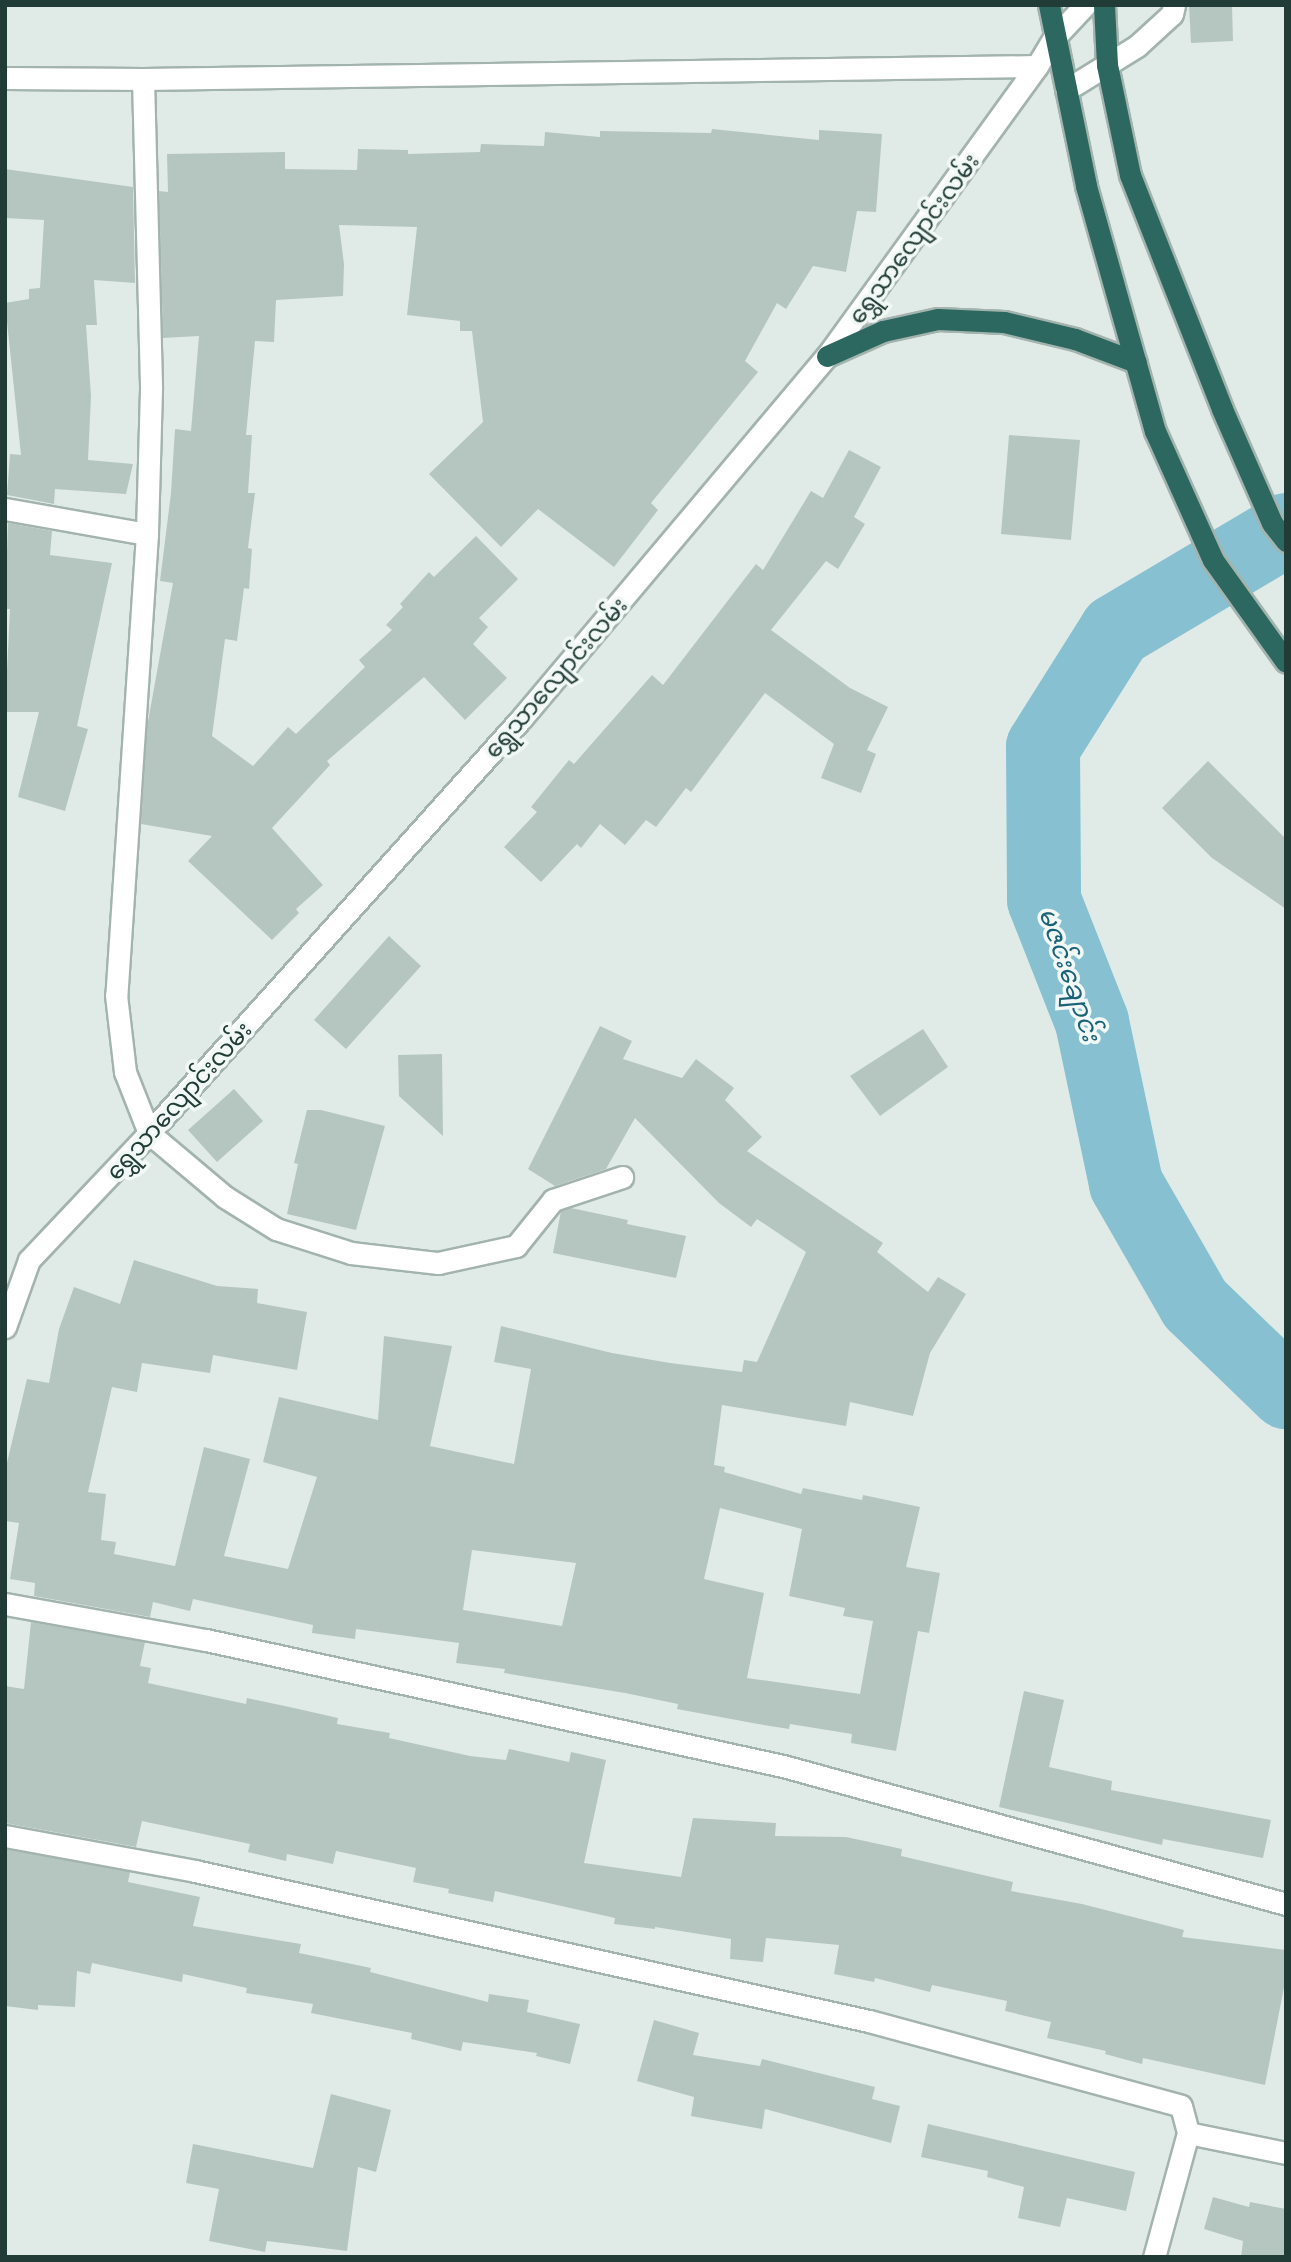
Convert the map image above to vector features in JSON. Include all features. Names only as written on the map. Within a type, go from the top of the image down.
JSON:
[{"type":"highway","points":[[1049,5],[1086,186],[1155,431],[1213,560],[1286,662]]},
{"type":"highway","points":[[1104,5],[1107,65],[1130,175],[1222,409],[1272,523],[1286,541]]},
{"type":"highway","points":[[827,356],[883,331],[938,319],[1004,321],[1075,338],[1136,362]]},
{"type":"street","name":"ရွှေသာလျောင်းလမ်း","points":[[5,1327],[29,1260],[149,1133],[521,719],[827,356],[1037,66],[1054,38],[1085,5]]},
{"type":"street","points":[[1066,90],[1158,29],[1172,14],[1174,5]]},
{"type":"street","points":[[5,78],[143,79],[1037,66]]},
{"type":"street","points":[[143,79],[151,389],[147,534],[116,995],[125,1072],[149,1133],[225,1197],[276,1229],[351,1253],[438,1263],[516,1246],[553,1200],[622,1177]]},
{"type":"street","points":[[5,509],[147,534]]},
{"type":"street","points":[[5,1604],[206,1640],[769,1763],[1286,1905]]},
{"type":"street","points":[[5,1836],[195,1871],[869,2021],[1181,2106],[1188,2133],[1154,2257]]},
{"type":"street","points":[[1188,2133],[1286,2153]]},
{"type":"building","points":[[1189,5],[1232,5],[1233,41],[1191,43]]},
{"type":"building","points":[[712,129],[819,140],[819,130],[882,134],[876,212],[857,211],[846,272],[813,266],[786,309],[777,303],[745,361],[758,372],[651,503],[658,510],[614,567],[538,509],[501,547],[429,474],[483,422],[472,331],[460,331],[460,321],[407,315],[417,227],[339,225],[344,264],[343,296],[276,300],[274,342],[255,341],[246,435],[252,435],[248,493],[255,493],[248,548],[252,549],[249,589],[244,588],[237,641],[225,639],[212,736],[253,766],[288,727],[296,734],[365,667],[359,660],[392,630],[386,625],[403,607],[400,604],[429,572],[434,577],[476,536],[518,579],[479,618],[488,627],[473,644],[507,678],[465,720],[424,677],[327,761],[330,765],[272,828],[323,885],[296,909],[299,913],[272,940],[188,861],[212,836],[141,824],[147,727],[173,583],[160,581],[171,493],[175,429],[191,431],[199,336],[163,338],[159,191],[168,192],[167,154],[285,152],[285,169],[357,170],[358,149],[408,150],[408,154],[480,152],[481,144],[544,146],[545,132],[600,137],[600,131],[711,133]]},
{"type":"building","points":[[5,169],[133,187],[135,283],[94,280],[97,325],[86,325],[91,396],[88,460],[133,464],[126,494],[55,489],[54,504],[7,495],[10,454],[21,455],[5,303],[29,299],[29,289],[40,288],[44,220],[5,218]]},
{"type":"building","points":[[1009,435],[1080,440],[1071,540],[1001,534]]},
{"type":"building","points":[[849,450],[881,467],[854,517],[865,524],[838,569],[826,561],[771,630],[850,688],[888,707],[867,750],[876,754],[861,793],[821,778],[834,744],[765,693],[691,792],[686,788],[656,827],[646,820],[625,845],[600,824],[581,848],[577,844],[541,882],[504,847],[537,812],[531,807],[569,760],[574,764],[652,675],[663,685],[756,564],[763,570],[811,491],[823,498]]},
{"type":"building","points":[[8,523],[52,531],[50,555],[112,563],[77,726],[88,729],[65,811],[18,797],[39,712],[5,712],[10,609],[5,609]]},
{"type":"building","points":[[1208,761],[1286,839],[1286,909],[1212,858],[1162,808]]},
{"type":"building","points":[[389,936],[421,966],[346,1049],[314,1020]]},
{"type":"building","points":[[600,1026],[632,1041],[623,1059],[682,1078],[696,1059],[734,1088],[725,1100],[762,1137],[747,1151],[883,1243],[877,1252],[928,1292],[938,1277],[966,1294],[930,1353],[913,1416],[850,1402],[846,1426],[722,1405],[714,1465],[725,1467],[724,1472],[801,1494],[803,1488],[862,1500],[863,1495],[920,1507],[906,1567],[940,1573],[929,1633],[918,1631],[896,1751],[851,1743],[852,1734],[790,1724],[789,1729],[758,1724],[677,1709],[678,1704],[625,1693],[504,1673],[505,1669],[456,1663],[459,1643],[356,1629],[355,1639],[312,1633],[313,1625],[193,1599],[190,1611],[153,1602],[150,1617],[34,1596],[35,1583],[10,1579],[19,1523],[5,1521],[5,1471],[27,1379],[49,1383],[59,1329],[74,1287],[120,1304],[134,1260],[217,1286],[258,1289],[257,1303],[307,1312],[297,1370],[213,1355],[210,1373],[142,1363],[137,1392],[112,1387],[88,1492],[106,1494],[101,1540],[116,1542],[114,1554],[175,1566],[204,1447],[250,1459],[224,1556],[288,1569],[317,1477],[263,1462],[279,1397],[378,1420],[384,1336],[452,1346],[430,1446],[514,1464],[531,1369],[494,1362],[501,1326],[612,1353],[670,1363],[742,1372],[744,1360],[757,1362],[806,1252],[757,1219],[751,1227],[719,1203],[635,1118],[606,1169],[555,1186],[528,1169]],"holes":[[[720,1508],[802,1529],[789,1596],[845,1608],[843,1616],[873,1621],[860,1694],[747,1678],[764,1593],[704,1579]],[[472,1550],[576,1563],[562,1626],[463,1610]]]},
{"type":"building","points":[[923,1029],[948,1067],[880,1116],[850,1076]]},
{"type":"building","points":[[442,1054],[443,1136],[399,1096],[398,1055]]},
{"type":"building","points":[[234,1089],[263,1121],[217,1162],[188,1130]]},
{"type":"building","points":[[307,1110],[321,1110],[385,1126],[356,1230],[287,1214],[298,1164],[294,1163]]},
{"type":"building","points":[[571,1208],[628,1220],[627,1224],[686,1236],[676,1278],[553,1253],[561,1211]]},
{"type":"building","points":[[31,1622],[145,1642],[140,1666],[151,1668],[148,1683],[246,1704],[247,1698],[294,1708],[338,1718],[337,1724],[390,1733],[389,1738],[470,1756],[506,1760],[509,1749],[569,1762],[571,1752],[606,1760],[584,1863],[681,1877],[693,1818],[776,1823],[775,1836],[846,1837],[902,1849],[901,1856],[1013,1882],[1011,1891],[1082,1904],[1184,1930],[1182,1937],[1286,1950],[1286,1977],[1265,2085],[1143,2058],[1142,2064],[1105,2054],[1106,2051],[1047,2038],[1051,2022],[1005,2011],[1007,2001],[932,1985],[930,1992],[875,1978],[874,1982],[834,1974],[839,1945],[766,1938],[763,1962],[730,1959],[731,1939],[655,1927],[614,1924],[615,1918],[495,1891],[493,1902],[448,1893],[449,1889],[413,1882],[416,1868],[336,1851],[333,1864],[287,1854],[286,1861],[248,1852],[250,1844],[142,1821],[136,1847],[5,1823],[5,1686],[24,1689]]},
{"type":"building","points":[[1024,1691],[1064,1700],[1049,1767],[1112,1781],[1111,1790],[1271,1820],[1263,1858],[1163,1839],[1162,1845],[999,1807]]},
{"type":"building","points":[[5,1849],[130,1872],[128,1882],[200,1897],[193,1926],[301,1944],[299,1953],[371,1968],[370,1972],[488,2002],[489,1994],[529,2000],[527,2012],[580,2024],[570,2064],[536,2056],[537,2053],[463,2042],[461,2051],[411,2039],[412,2033],[311,2013],[313,2004],[246,1993],[247,1988],[183,1974],[182,1982],[92,1963],[90,1974],[77,1971],[75,2007],[38,2005],[38,2010],[5,2006]]},
{"type":"building","points":[[654,2020],[699,2033],[693,2055],[760,2066],[762,2059],[875,2087],[872,2099],[900,2106],[891,2143],[765,2109],[762,2129],[691,2116],[694,2097],[637,2081]]},
{"type":"building","points":[[331,2094],[391,2110],[376,2172],[358,2167],[347,2251],[267,2241],[265,2252],[209,2241],[219,2189],[186,2183],[193,2144],[313,2168]]},
{"type":"building","points":[[928,2124],[1135,2172],[1126,2211],[1067,2198],[1060,2227],[1018,2218],[1024,2187],[987,2177],[988,2171],[921,2157]]},
{"type":"building","points":[[1213,2197],[1249,2207],[1250,2202],[1286,2209],[1286,2257],[1241,2257],[1243,2241],[1204,2229]]},
{"type":"waterway","name":"မဇင်းချောင်း","points":[[1286,530],[1116,631],[1043,747],[1044,900],[1092,1022],[1126,1184],[1195,1304],[1286,1392]]}]
